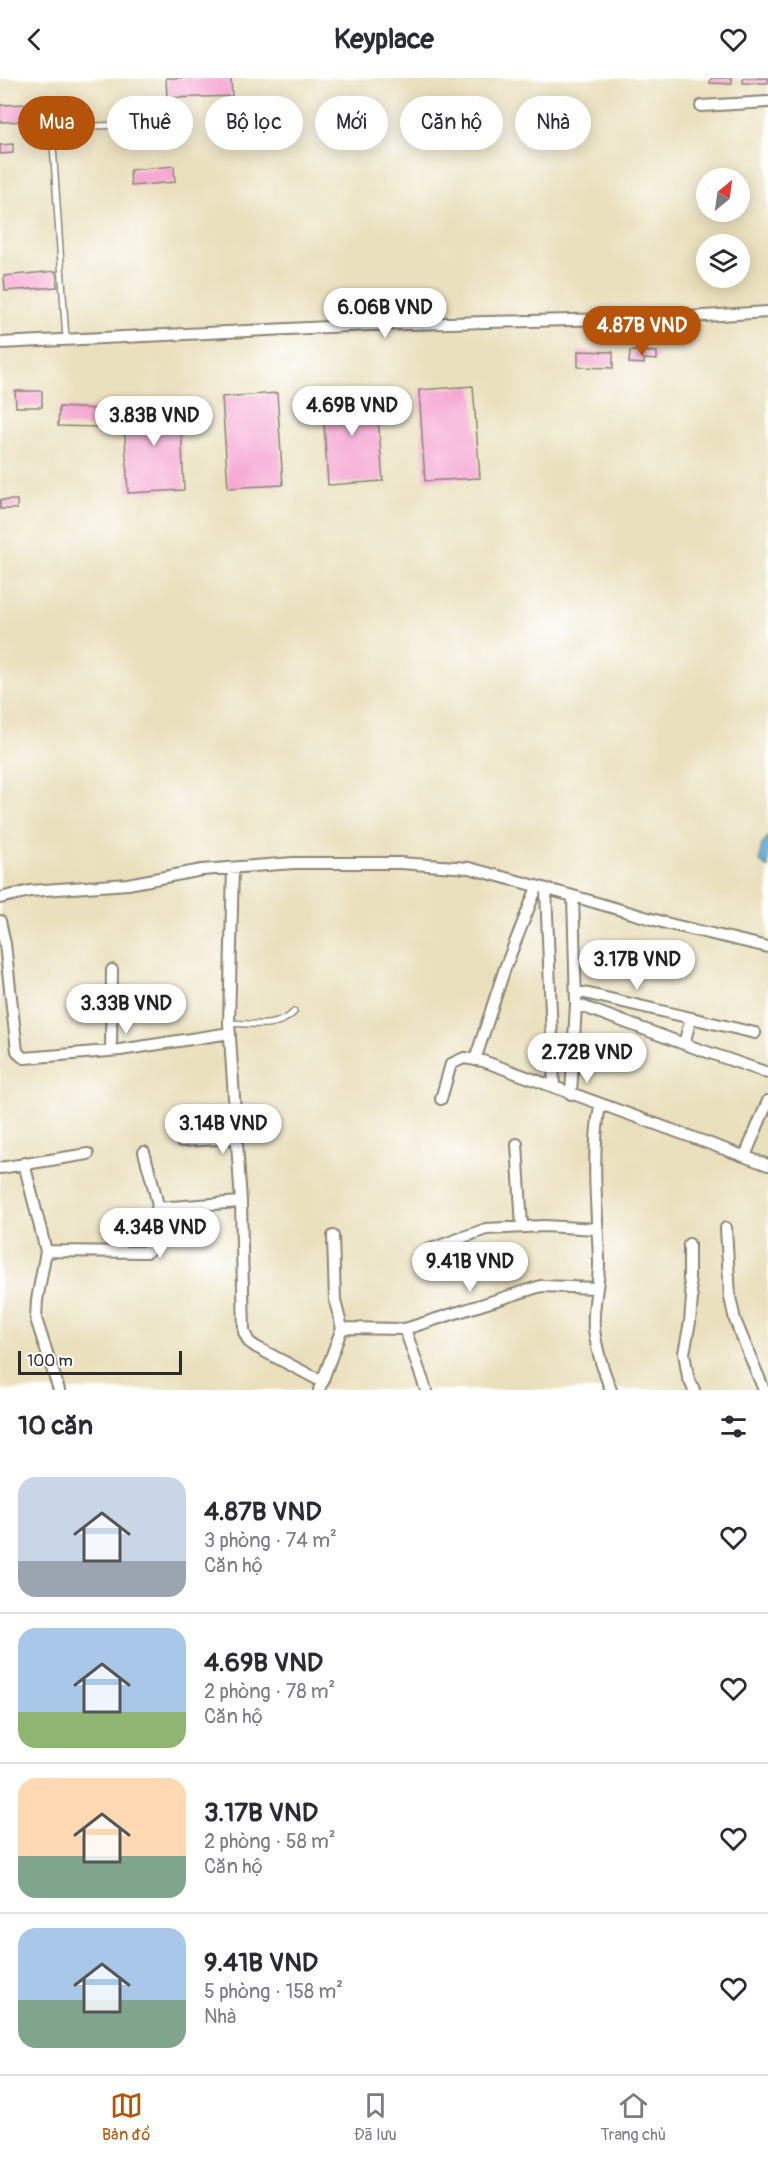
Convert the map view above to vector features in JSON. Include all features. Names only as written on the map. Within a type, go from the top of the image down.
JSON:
[{"type":"street","points":[[701,106],[768,102]]},
{"type":"street","points":[[0,343],[358,325],[688,317],[768,312]]},
{"type":"street","points":[[0,898],[30,891],[128,884],[202,870],[294,863],[400,863],[469,868],[669,924],[768,947]]},
{"type":"street","points":[[233,868],[229,1028],[241,1202],[244,1332],[249,1342],[256,1347],[321,1386],[342,1328],[335,1301],[333,1236]]},
{"type":"street","points":[[475,1060],[505,968],[542,888]]},
{"type":"street","points":[[542,888],[554,1087]]},
{"type":"street","points":[[572,1094],[576,1004],[573,896]]},
{"type":"street","points":[[0,921],[5,944],[17,1051],[25,1058],[111,1051],[229,1028]]},
{"type":"street","points":[[111,1051],[112,970]]},
{"type":"street","points":[[576,991],[755,1033]]},
{"type":"street","points":[[576,1004],[768,1073]]},
{"type":"street","points":[[684,1044],[692,1018]]},
{"type":"street","points":[[441,1099],[451,1064],[464,1058],[483,1061],[768,1165]]},
{"type":"street","points":[[745,1156],[768,1101]]},
{"type":"street","points":[[600,1105],[595,1136],[594,1183],[599,1263],[594,1328],[601,1365],[611,1390]]},
{"type":"street","points":[[181,1141],[236,1138]]},
{"type":"street","points":[[516,1144],[522,1227]]},
{"type":"street","points":[[46,1251],[147,1252],[155,1245],[159,1236],[160,1221],[144,1152]]},
{"type":"street","points":[[0,1168],[88,1154]]},
{"type":"street","points":[[24,1163],[46,1251],[36,1319],[60,1390]]},
{"type":"street","points":[[157,1208],[241,1202]]},
{"type":"street","points":[[428,1250],[486,1229],[544,1226],[597,1229]]},
{"type":"street","points":[[726,1228],[730,1297],[735,1320],[764,1390]]},
{"type":"street","points":[[689,1244],[689,1279],[692,1298],[684,1353],[688,1377],[694,1390]]},
{"type":"street","points":[[342,1328],[405,1329],[541,1286],[597,1288]]},
{"type":"street","points":[[405,1329],[426,1390]]},
{"type":"lane","points":[[66,339],[53,145],[59,134],[70,128],[107,126]]},
{"type":"lane","points":[[229,1028],[272,1024],[289,1018],[294,1012]]},
{"type":"water","points":[[768,837],[768,868],[760,862],[761,847]]},
{"type":"building","points":[[166,78],[231,78],[232,96],[167,96]]},
{"type":"building","points":[[711,78],[732,78],[732,84],[710,83]]},
{"type":"building","points":[[743,78],[768,78],[768,83],[743,83]]},
{"type":"building","points":[[18,104],[18,121],[0,122],[0,105]]},
{"type":"building","points":[[13,144],[13,153],[0,154],[0,145]]},
{"type":"building","points":[[174,166],[175,182],[131,186],[130,170]]},
{"type":"building","points":[[56,271],[57,287],[5,291],[4,276]]},
{"type":"building","points":[[578,351],[613,352],[613,368],[578,367]]},
{"type":"building","points":[[630,351],[657,352],[657,360],[644,359],[644,364],[629,363]]},
{"type":"building","points":[[473,386],[480,478],[425,481],[419,390]]},
{"type":"building","points":[[376,390],[383,481],[328,485],[322,393]]},
{"type":"building","points":[[15,391],[42,391],[42,407],[16,407]]},
{"type":"building","points":[[277,393],[283,485],[228,488],[222,397]]},
{"type":"building","points":[[180,401],[184,490],[128,493],[123,404]]},
{"type":"building","points":[[59,407],[98,409],[98,427],[58,426]]},
{"type":"building","points":[[0,500],[17,500],[17,509],[0,509]]}]
